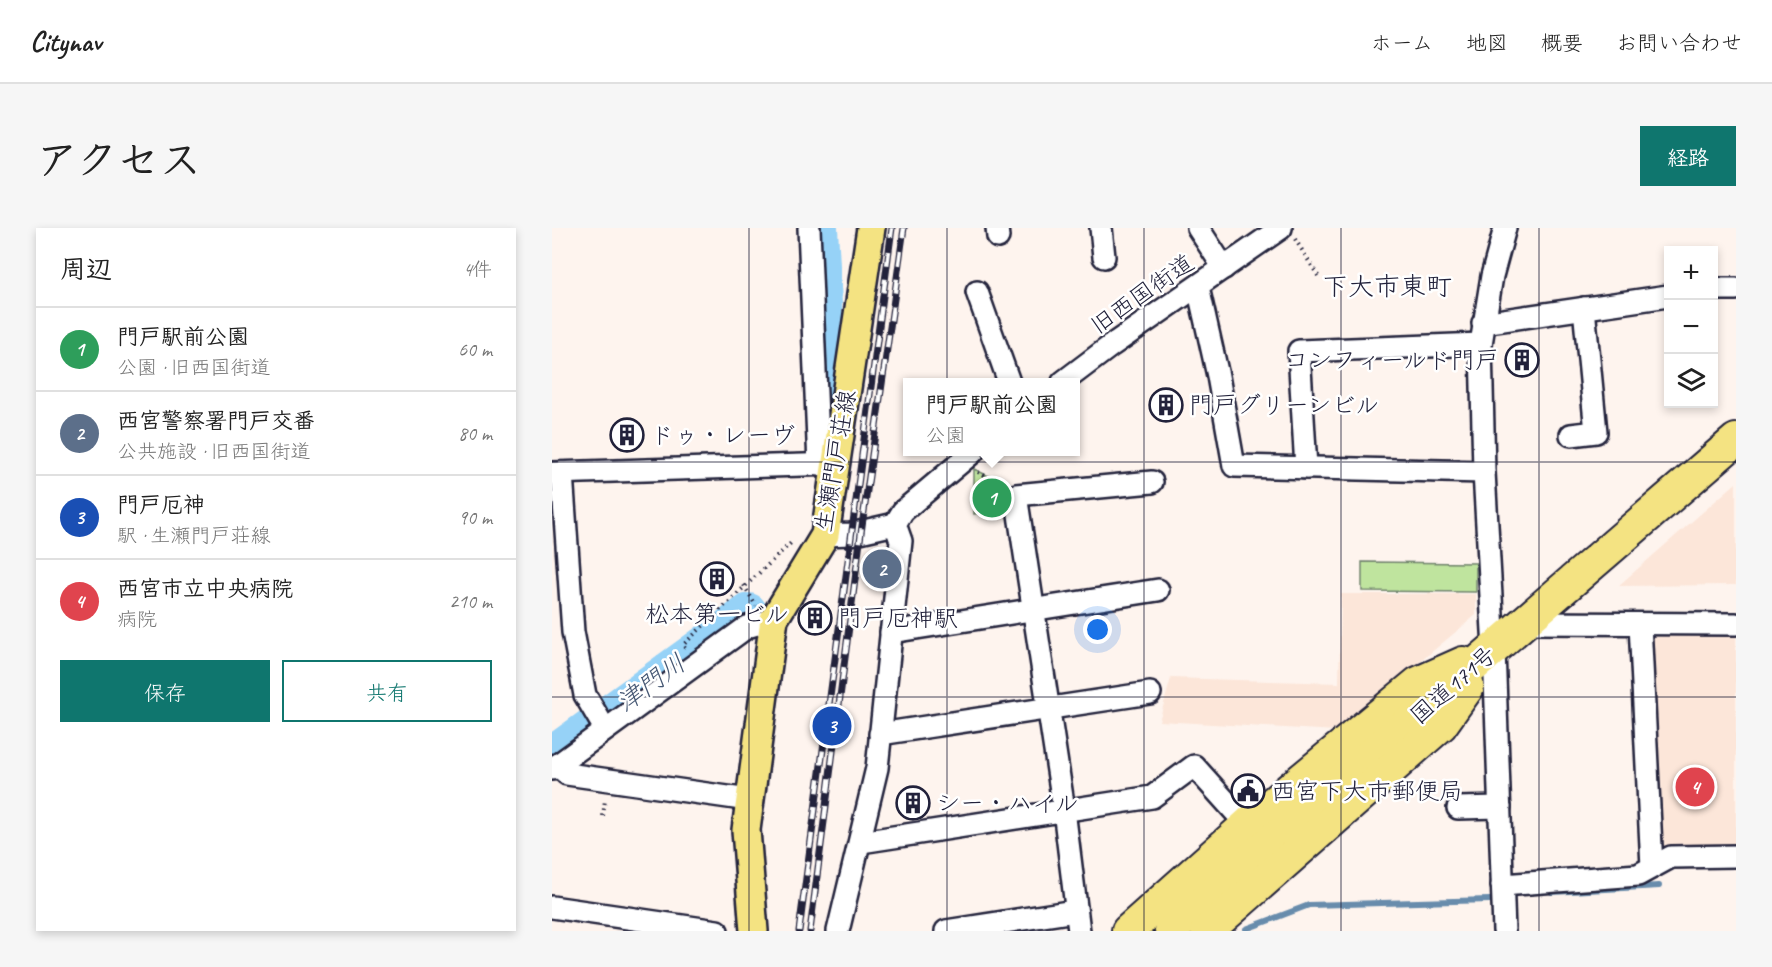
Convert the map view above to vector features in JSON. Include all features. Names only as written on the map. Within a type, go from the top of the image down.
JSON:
[{"type":"highway","name":"国道171号","points":[[1171,931],[1736,440]]},
{"type":"highway","points":[[1128,931],[1247,825],[1418,683],[1494,649]]},
{"type":"highway","points":[[1207,931],[1441,725],[1494,649]]},
{"type":"main road","name":"生瀬門戸荘線","points":[[754,931],[746,830],[774,619],[813,534],[871,228]]},
{"type":"street","points":[[600,721],[585,695],[573,632],[557,473],[828,464],[809,228]]},
{"type":"street","points":[[1101,228],[1104,257]]},
{"type":"street","points":[[1198,228],[1224,268]]},
{"type":"street","points":[[1504,931],[1494,649],[1484,472],[1482,334],[1492,276],[1505,228]]},
{"type":"street","name":"旧西国街道","points":[[1068,378],[1224,268],[1287,232]]},
{"type":"street","points":[[1198,287],[1218,376],[1234,466],[1484,472]]},
{"type":"street","points":[[1718,289],[1736,288]]},
{"type":"street","points":[[977,292],[1008,378]]},
{"type":"street","points":[[1306,468],[1299,351],[1482,334],[1584,308],[1664,297]]},
{"type":"street","points":[[1571,435],[1596,432],[1584,308]]},
{"type":"street","points":[[838,931],[877,768],[901,541],[896,524],[903,511],[967,456]]},
{"type":"street","points":[[946,931],[1077,921],[1064,810],[1031,608],[1016,495],[1152,482]]},
{"type":"street","points":[[813,534],[851,534],[896,524]]},
{"type":"street","points":[[891,632],[1031,608],[1158,590]]},
{"type":"street","points":[[749,800],[567,774],[555,767],[600,721],[747,627],[774,619]]},
{"type":"street","points":[[1526,623],[1736,624]]},
{"type":"street","points":[[1640,624],[1653,867]]},
{"type":"street","points":[[880,734],[1150,693]]},
{"type":"street","points":[[861,842],[1152,797],[1194,766],[1247,825]]},
{"type":"street","points":[[1458,807],[1500,807]]},
{"type":"street","points":[[1502,885],[1638,875],[1671,857],[1736,856]]},
{"type":"street","points":[[552,907],[717,931]]},
{"type":"path","points":[[1287,232],[1320,279]]},
{"type":"path","points":[[967,456],[1016,495]]},
{"type":"path","points":[[686,648],[683,645],[813,534]]},
{"type":"shaded area","points":[[1736,483],[1736,585],[1618,586]]},
{"type":"shaded area","points":[[1341,594],[1476,594],[1476,615],[1337,731],[1159,721],[1171,678],[1339,683]]},
{"type":"shaded area","points":[[1645,635],[1736,636],[1736,847],[1665,847],[1658,850]]},
{"type":"green space","points":[[974,469],[1009,486],[1009,510],[974,514]]},
{"type":"green space","points":[[1362,562],[1476,563],[1476,592],[1362,591]]},
{"type":"waterway","name":"津門川","points":[[820,228],[829,400],[825,434]]},
{"type":"waterway","name":"津門川","points":[[552,754],[749,611]]},
{"type":"waterway","points":[[1552,892],[1659,886]]},
{"type":"waterway","points":[[1246,929],[1309,905],[1490,900]]},
{"type":"railway","points":[[799,931],[892,228]]},
{"type":"railway","points":[[810,931],[861,533],[904,228]]},
{"type":"place","name":"コンフィールド門戸","points":[[1522,360]]},
{"type":"place","name":"門戸グリーンビル","points":[[1166,405]]},
{"type":"place","name":"ドゥ・レーヴ","points":[[627,435]]},
{"type":"place","name":"門戸駅前公園","points":[[992,498]]},
{"type":"place","name":"西宮警察署門戸交番","points":[[882,569]]},
{"type":"place","name":"松本第一ビル","points":[[717,579]]},
{"type":"place","name":"門戸厄神駅","points":[[815,618]]},
{"type":"place","name":"門戸厄神","points":[[832,726]]},
{"type":"place","name":"西宮市立中央病院","points":[[1695,787]]},
{"type":"place","name":"西宮下大市郵便局","points":[[1248,791]]},
{"type":"place","name":"シー・ハイル","points":[[913,803]]},
{"type":"district","name":"下大市東町","points":[[1387,286]]}]
